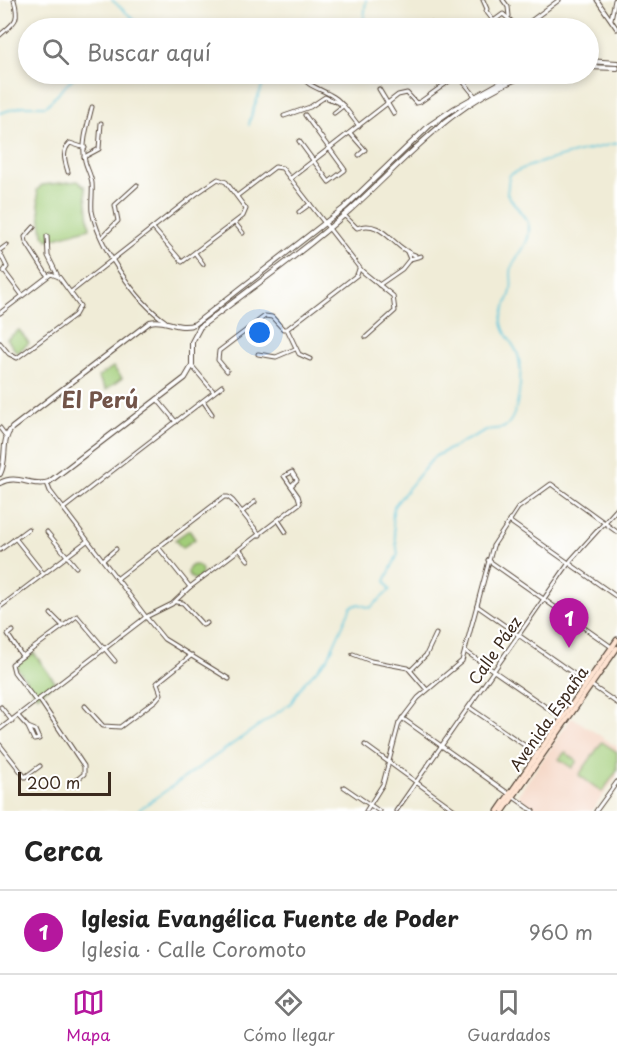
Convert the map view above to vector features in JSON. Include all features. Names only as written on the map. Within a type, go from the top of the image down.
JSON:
[{"type":"main road","name":"Avenida España","points":[[503,811],[537,754],[615,649],[617,639]]},
{"type":"main road","name":"Avenida España","points":[[498,811],[589,684]]},
{"type":"street","points":[[0,35],[16,20],[18,14],[14,0]]},
{"type":"street","points":[[483,0],[488,9],[486,11],[492,18]]},
{"type":"street","points":[[498,18],[503,14],[509,16],[508,7],[503,0]]},
{"type":"street","points":[[535,18],[559,0]]},
{"type":"street","points":[[597,0],[617,29]]},
{"type":"street","points":[[611,20],[615,0]]},
{"type":"street","points":[[599,62],[617,63]]},
{"type":"street","points":[[599,67],[617,68]]},
{"type":"street","points":[[310,84],[340,100],[359,126]]},
{"type":"street","points":[[291,178],[402,93],[407,93],[416,103],[445,84]]},
{"type":"street","points":[[465,84],[475,96]]},
{"type":"street","points":[[0,483],[17,479],[38,484],[47,483],[185,378],[192,366],[191,345],[197,330],[327,225],[430,125],[497,84]]},
{"type":"street","points":[[0,474],[5,462],[6,436],[12,428],[147,323],[157,320],[182,327],[195,324],[344,214],[439,125],[510,84]]},
{"type":"street","points":[[379,89],[394,114]]},
{"type":"street","points":[[284,116],[310,107],[325,98],[343,106]]},
{"type":"street","points":[[92,106],[84,157],[92,180],[93,212],[113,259],[149,308],[168,323]]},
{"type":"street","points":[[334,113],[343,106]]},
{"type":"street","points":[[299,141],[329,182],[345,170],[305,115]]},
{"type":"street","points":[[84,157],[99,149],[101,123]]},
{"type":"street","points":[[350,133],[365,150],[359,155]]},
{"type":"street","points":[[68,172],[64,156],[65,147],[70,143],[85,148]]},
{"type":"street","points":[[237,196],[275,167],[282,168],[357,264],[377,285],[393,296],[395,311],[366,337]]},
{"type":"street","points":[[71,292],[153,228],[218,179],[222,179],[237,196],[245,213],[182,262],[153,228]]},
{"type":"street","points":[[102,237],[118,220],[115,205],[137,185]]},
{"type":"street","points":[[298,212],[310,204]]},
{"type":"street","points":[[344,214],[357,228],[367,225],[381,230],[407,252],[421,256]]},
{"type":"street","points":[[235,223],[243,233]]},
{"type":"street","points":[[34,227],[25,237],[26,242],[48,276]]},
{"type":"street","points":[[0,343],[13,358],[30,349],[79,310],[79,303],[58,275],[48,256],[47,236]]},
{"type":"street","points":[[7,245],[0,251],[7,267],[4,271],[22,295]]},
{"type":"street","points":[[407,252],[410,258]]},
{"type":"street","points":[[195,253],[203,264]]},
{"type":"street","points":[[377,285],[386,283],[415,255]]},
{"type":"street","points":[[287,329],[357,275],[359,272],[357,264]]},
{"type":"street","points":[[0,306],[2,312],[51,274],[58,275]]},
{"type":"street","points":[[227,371],[218,360],[219,351],[264,316],[272,317],[283,329],[287,329]]},
{"type":"street","points":[[287,329],[296,349],[310,359]]},
{"type":"street","points":[[258,354],[276,357],[296,349]]},
{"type":"street","points":[[192,366],[214,392]]},
{"type":"street","points":[[64,508],[222,386]]},
{"type":"street","points":[[157,399],[176,422]]},
{"type":"street","points":[[202,401],[212,414]]},
{"type":"street","points":[[0,428],[6,436]]},
{"type":"street","points":[[172,604],[190,587],[300,503],[284,476],[292,472],[297,480],[291,486]]},
{"type":"street","points":[[47,483],[87,540],[164,639],[228,679]]},
{"type":"street","points":[[366,811],[383,784],[395,731],[402,718],[427,690],[460,662],[493,546],[520,506],[551,484],[617,532]]},
{"type":"street","points":[[117,579],[224,497],[228,496],[260,535]]},
{"type":"street","points":[[242,513],[255,502]]},
{"type":"street","name":"Calle Páez","points":[[396,811],[568,564],[602,522],[617,508]]},
{"type":"street","points":[[278,520],[286,532]]},
{"type":"street","points":[[509,521],[617,597]]},
{"type":"street","points":[[0,550],[28,529]]},
{"type":"street","points":[[47,532],[76,567]]},
{"type":"street","points":[[15,538],[42,573]]},
{"type":"street","points":[[0,607],[87,540]]},
{"type":"street","points":[[158,547],[190,587]]},
{"type":"street","points":[[103,560],[116,549]]},
{"type":"street","points":[[240,550],[248,560]]},
{"type":"street","points":[[488,560],[615,649]]},
{"type":"street","points":[[0,729],[146,617],[179,601],[203,625],[207,623]]},
{"type":"street","points":[[477,606],[617,703]]},
{"type":"street","points":[[51,614],[60,626],[64,624]]},
{"type":"street","points":[[73,783],[84,774],[84,766],[11,666],[64,624],[80,616],[115,661]]},
{"type":"street","points":[[14,631],[8,635],[22,656]]},
{"type":"street","points":[[411,670],[424,658],[436,634]]},
{"type":"street","points":[[465,651],[562,719]]},
{"type":"street","points":[[353,654],[366,660],[397,665],[411,670],[427,690]]},
{"type":"street","points":[[85,706],[103,726],[120,727],[156,700],[161,693],[157,683],[192,655]]},
{"type":"street","points":[[1,707],[12,721]]},
{"type":"street","points":[[469,707],[537,754]]},
{"type":"street","points":[[18,716],[28,727]]},
{"type":"street","points":[[402,718],[533,811]]},
{"type":"street","points":[[0,745],[25,777],[40,766]]},
{"type":"street","points":[[365,745],[388,765],[456,811]]},
{"type":"street","points":[[596,811],[617,782]]},
{"type":"street","points":[[344,787],[379,811]]},
{"type":"shaded area","points":[[572,717],[617,747],[617,776],[592,811],[538,811],[517,796]]},
{"type":"green space","points":[[78,181],[85,187],[90,228],[48,240],[43,235],[37,190],[42,185]]},
{"type":"green space","points":[[19,330],[29,343],[17,353],[7,339]]},
{"type":"green space","points":[[113,367],[122,378],[106,390],[98,377]]},
{"type":"green space","points":[[189,530],[195,539],[182,548],[175,540]]},
{"type":"green space","points":[[195,565],[200,567],[202,572],[200,577],[195,579],[190,577],[188,572],[190,567]]},
{"type":"green space","points":[[34,653],[55,682],[37,696],[15,665]]},
{"type":"green space","points":[[602,742],[617,752],[617,771],[602,792],[579,775]]},
{"type":"green space","points":[[565,752],[577,761],[572,768],[559,759]]},
{"type":"waterway","points":[[112,0],[132,18]]},
{"type":"waterway","points":[[364,18],[366,0]]},
{"type":"waterway","points":[[0,113],[23,106],[46,106],[67,84]]},
{"type":"waterway","points":[[249,125],[263,84]]},
{"type":"waterway","points":[[137,811],[291,703],[303,684],[328,658],[351,607],[359,604],[370,608],[390,590],[385,581],[398,554],[392,518],[394,506],[434,457],[486,430],[503,428],[509,423],[517,405],[520,383],[518,355],[504,331],[502,318],[511,291],[512,267],[525,244],[529,229],[528,222],[507,194],[509,176],[528,166],[617,143]]},
{"type":"place","name":"Iglesia Evangélica Fuente de Poder","points":[[569,648]]},
{"type":"district","name":"El Perú","points":[[100,398]]}]
